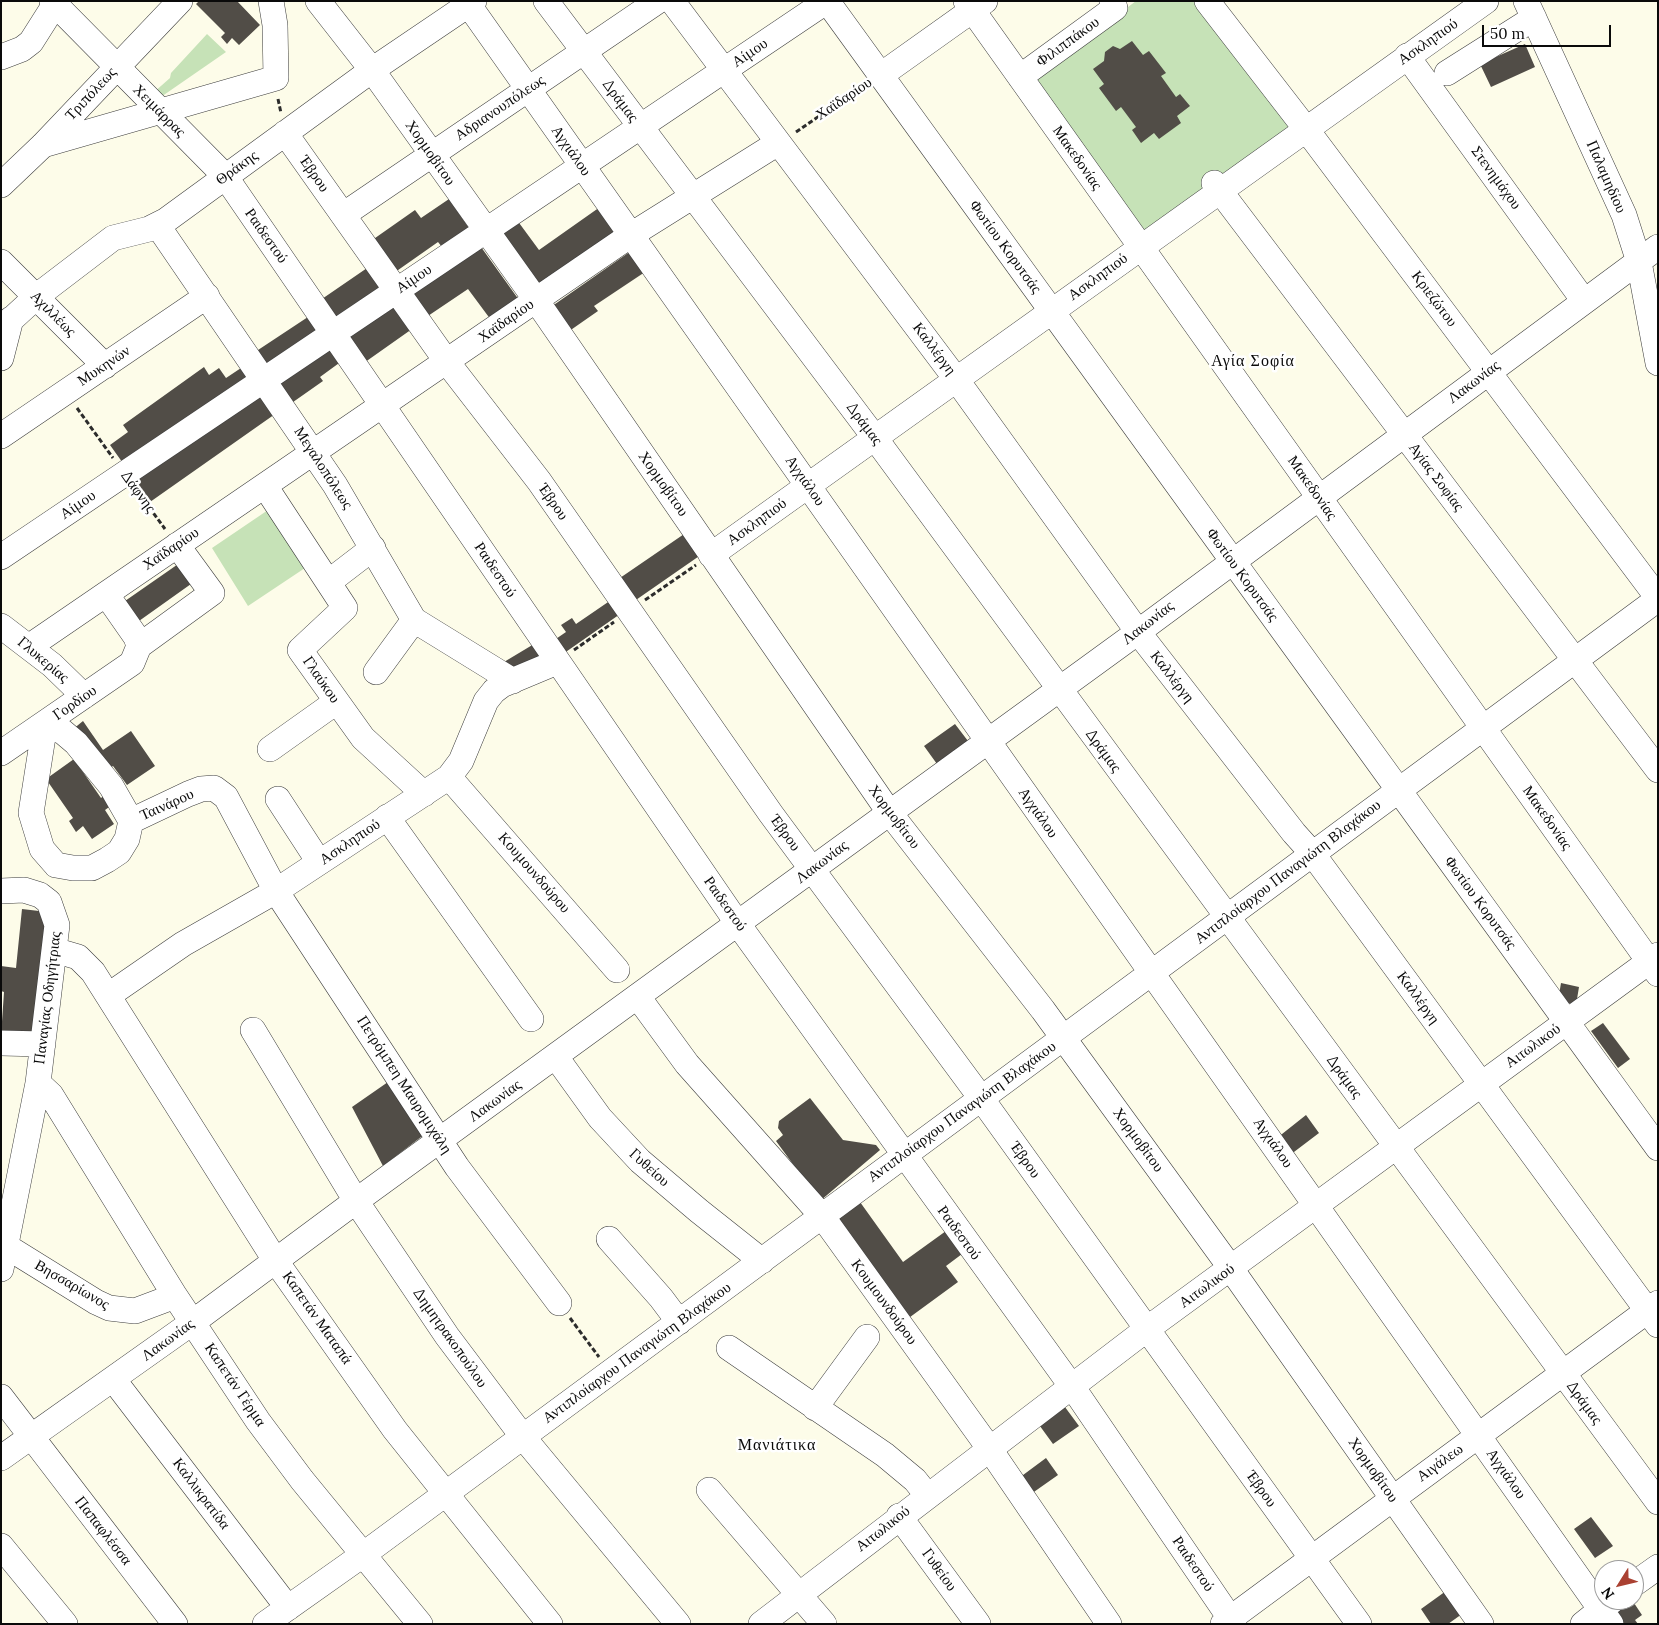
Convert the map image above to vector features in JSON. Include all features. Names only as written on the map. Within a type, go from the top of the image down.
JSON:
[{"type":"street","name":"Τριπόλεως","points":[[1,185],[43,145],[180,1]]},
{"type":"street","points":[[43,145],[158,110],[276,78],[276,25],[271,1]]},
{"type":"street","name":"Χορμοβίτου","points":[[318,1],[372,70],[536,300],[889,812],[1063,1038],[1230,1268],[1482,1624]]},
{"type":"street","name":"Δράμας","points":[[546,1],[875,438],[1658,1502]]},
{"type":"street","name":"Αδριανουπόλεως","points":[[343,215],[658,1]]},
{"type":"street","name":"Καλλέργη","points":[[672,1],[956,379],[1138,632],[1294,833],[1312,853],[1481,1084],[1654,1313]]},
{"type":"street","name":"Αίμου","points":[[1,557],[827,1]]},
{"type":"street","name":"Φωτίου Κορυτσάς","points":[[827,1],[1658,1148]]},
{"type":"street","name":"Κριεζώτου","points":[[1206,1],[1306,129],[1658,599]]},
{"type":"street","name":"Ασκληπιού","points":[[711,554],[1052,311],[1216,187],[1306,129],[1486,1]]},
{"type":"street","name":"Χειμάρρας","points":[[55,2],[116,68],[225,176]]},
{"type":"street","points":[[1,57],[22,49],[31,42],[55,2]]},
{"type":"street","name":"Θράκης","points":[[6,324],[37,296],[113,238],[158,226],[372,70],[469,2]]},
{"type":"street","name":"Αγχιάλου","points":[[469,2],[581,167],[672,291],[987,741],[1317,1205],[1602,1614]]},
{"type":"street","name":"Χαϊδαρίου","points":[[880,75],[975,4]]},
{"type":"street","name":"Μακεδονίας","points":[[975,4],[1020,77],[1482,728],[1655,963]]},
{"type":"street","name":"Φιλιππάκου","points":[[1020,77],[1113,4]]},
{"type":"street","points":[[1447,73],[1530,10]]},
{"type":"street","name":"Παλαμηδίου","points":[[1530,10],[1624,215],[1648,254],[1658,363]]},
{"type":"street","name":"Στενημάχου","points":[[1407,56],[1584,301]]},
{"type":"street","name":"Έβρου","points":[[285,133],[447,362],[539,481],[812,870],[981,1098],[1359,1624]]},
{"type":"street","name":"Χαϊδαρίου","points":[[30,646],[631,235],[778,144]]},
{"type":"street","name":"Ραιδεστού","points":[[225,176],[738,924],[1070,1387],[1229,1622]]},
{"type":"street","name":"Αγίας Σοφίας","points":[[1216,187],[1658,770]]},
{"type":"street","name":"Μεγαλοπόλεως","points":[[158,226],[314,453],[373,548],[414,620],[513,681]]},
{"type":"street","name":"Λακωνίας","points":[[1,1458],[193,1322],[275,1260],[1138,632],[1648,254]]},
{"type":"street","name":"Αχιλλέως","points":[[1,262],[37,296],[104,366]]},
{"type":"street","name":"Μυκηνών","points":[[1,436],[207,296]]},
{"type":"street","points":[[1,358],[6,324]]},
{"type":"street","name":"Γλαύκου","points":[[265,486],[330,581],[345,608],[300,650],[363,738],[424,794]]},
{"type":"street","name":"Γορδίου","points":[[1,753],[132,663],[139,646],[212,593],[177,545]]},
{"type":"street","points":[[330,581],[373,548]]},
{"type":"street","points":[[106,594],[136,637],[139,646]]},
{"type":"street","name":"Αντιπλοίαρχου Παναγιώτη Βλαχάκου","points":[[265,1624],[446,1494],[1658,599]]},
{"type":"street","points":[[376,672],[414,620]]},
{"type":"street","name":"Γλυκερίας","points":[[1,626],[30,646],[84,696]]},
{"type":"street","name":"Ασκληπιού","points":[[109,995],[183,944],[276,891],[449,777],[462,761],[486,701],[494,691],[557,662]]},
{"type":"street","points":[[270,749],[336,702]]},
{"type":"street","points":[[1,891],[24,890],[40,895],[56,865],[42,849],[34,831],[30,813],[45,724],[63,732],[76,743],[111,786],[131,821]]},
{"type":"street","name":"Κουμουνδούρου","points":[[449,777],[617,970]]},
{"type":"street","name":"Ταινάρου","points":[[56,865],[73,868],[92,868],[119,852],[127,839],[131,821],[188,794],[202,789],[214,788]]},
{"type":"street","name":"Πετρόμπεη Μαυρομιχάλη","points":[[214,788],[226,797],[276,891],[474,1192],[559,1303]]},
{"type":"street","points":[[278,800],[319,862]]},
{"type":"street","points":[[387,817],[531,1019]]},
{"type":"street","name":"Παναγίας Οδηγήτριας","points":[[3,1253],[38,1083],[54,950],[56,925],[54,911],[49,902],[40,895]]},
{"type":"street","name":"Καπετάν Ματαπά","points":[[54,950],[71,953],[85,962],[109,995],[275,1260],[394,1430],[550,1624]]},
{"type":"street","name":"Αιτωλικού","points":[[761,1624],[927,1495],[1147,1329],[1566,1022],[1655,963]]},
{"type":"street","name":"Κουμουνδούρου","points":[[638,997],[687,1064],[822,1216],[989,1448],[1109,1624]]},
{"type":"street","name":"Δημητρακοπούλου","points":[[253,1030],[356,1201],[447,1336],[523,1437],[678,1624]]},
{"type":"street","points":[[1,1044],[43,1044]]},
{"type":"street","name":"Γυθείου","points":[[556,1057],[600,1118],[640,1161],[762,1260]]},
{"type":"street","name":"Καπετάν Γέρμα","points":[[38,1083],[52,1095],[175,1296],[280,1451],[420,1624]]},
{"type":"street","points":[[609,1239],[661,1298],[678,1322]]},
{"type":"street","name":"Βησσαρίωνος","points":[[3,1253],[109,1308],[134,1311],[175,1296]]},
{"type":"street","name":"Αιγάλεω","points":[[1229,1622],[1311,1558],[1562,1373],[1654,1313]]},
{"type":"street","points":[[815,1408],[867,1337]]},
{"type":"street","points":[[729,1348],[902,1468],[927,1495]]},
{"type":"street","name":"Καλλικρατίδα","points":[[114,1379],[288,1608]]},
{"type":"street","points":[[1,1397],[32,1437]]},
{"type":"street","name":"Παπαφλέσσα","points":[[32,1437],[175,1624]]},
{"type":"street","points":[[709,1490],[824,1624]]},
{"type":"street","name":"Γυθείου","points":[[900,1516],[978,1624]]},
{"type":"street","points":[[1,1546],[64,1624]]},
{"type":"street","points":[[1644,1577],[1658,1567]]},
{"type":"path","name":"Χαϊδαρίου","points":[[778,144],[880,75]]},
{"type":"path","points":[[276,78],[285,133]]},
{"type":"path","name":"Δάφνης","points":[[65,392],[177,545]]},
{"type":"path","points":[[559,1303],[610,1372]]},
{"type":"green space","points":[[1136,1],[1193,1],[1290,127],[1139,236],[1028,82]]},
{"type":"green space","points":[[207,34],[226,52],[158,99],[153,93],[170,78],[171,73]]},
{"type":"green space","points":[[271,508],[308,566],[248,606],[212,548]]},
{"type":"building","points":[[199,1],[237,1],[260,25],[239,45],[232,38],[227,44],[221,37],[225,33],[196,4]]},
{"type":"building","points":[[1132,41],[1143,55],[1149,51],[1166,73],[1161,76],[1176,97],[1180,94],[1190,106],[1177,116],[1181,123],[1159,139],[1154,133],[1141,143],[1132,130],[1136,127],[1121,107],[1116,111],[1099,88],[1104,84],[1093,69],[1104,61],[1105,52],[1113,46],[1120,49]]},
{"type":"building","points":[[1525,44],[1535,67],[1491,87],[1480,64]]},
{"type":"building","points":[[449,199],[469,228],[442,247],[438,242],[391,275],[368,243],[415,210],[421,218]]},
{"type":"building","points":[[600,207],[618,234],[536,292],[493,231],[514,216],[539,250]]},
{"type":"building","points":[[476,240],[519,300],[491,320],[468,289],[422,320],[403,292]]},
{"type":"building","points":[[631,251],[645,272],[594,306],[598,311],[565,334],[548,309]]},
{"type":"building","points":[[370,266],[383,285],[332,320],[319,301]]},
{"type":"building","points":[[392,300],[412,329],[361,365],[341,335]]},
{"type":"building","points":[[314,313],[324,327],[264,366],[255,352]]},
{"type":"building","points":[[334,341],[346,358],[320,377],[323,381],[286,407],[271,386]]},
{"type":"building","points":[[244,366],[251,377],[125,466],[110,445],[128,432],[123,425],[204,367],[209,375],[219,368],[226,378]]},
{"type":"building","points":[[264,390],[278,412],[150,502],[134,481]]},
{"type":"building","points":[[690,530],[705,552],[633,602],[617,580]]},
{"type":"building","points":[[184,560],[198,579],[139,621],[125,601]]},
{"type":"building","points":[[614,598],[623,612],[560,656],[550,643],[566,632],[561,625],[572,618],[576,624]]},
{"type":"building","points":[[539,641],[551,659],[517,676],[499,665]]},
{"type":"building","points":[[83,721],[103,750],[131,731],[155,766],[127,785],[113,766],[102,774],[72,730]]},
{"type":"building","points":[[955,724],[968,741],[937,764],[924,746]]},
{"type":"building","points":[[74,759],[101,798],[105,795],[112,805],[105,810],[114,824],[92,839],[83,826],[76,832],[69,821],[73,818],[46,779]]},
{"type":"building","points":[[22,909],[39,911],[52,926],[39,1036],[1,1036],[4,992],[1,991],[1,966],[16,968]]},
{"type":"building","points":[[1561,983],[1579,987],[1576,1005],[1558,1001]]},
{"type":"building","points":[[1603,1023],[1630,1059],[1618,1068],[1591,1031]]},
{"type":"building","points":[[388,1082],[425,1134],[383,1166],[352,1107]]},
{"type":"building","points":[[810,1098],[843,1140],[876,1145],[880,1150],[820,1201],[776,1141],[783,1135],[778,1128],[779,1121]]},
{"type":"building","points":[[1306,1115],[1319,1133],[1290,1155],[1277,1138]]},
{"type":"building","points":[[860,1202],[903,1262],[946,1231],[962,1254],[946,1266],[958,1282],[906,1320],[835,1221]]},
{"type":"building","points":[[1062,1403],[1079,1426],[1053,1444],[1037,1422]]},
{"type":"building","points":[[1046,1458],[1058,1475],[1031,1494],[1019,1478]]},
{"type":"building","points":[[1591,1517],[1613,1546],[1595,1558],[1574,1529]]},
{"type":"building","points":[[1446,1591],[1462,1614],[1448,1624],[1431,1624],[1421,1609]]},
{"type":"building","points":[[1639,1610],[1642,1615],[1635,1620],[1638,1624],[1620,1624],[1611,1611]]},
{"type":"district","name":"Αγία Σοφία","points":[[1253,361]]},
{"type":"district","name":"Μανιάτικα","points":[[777,1445]]}]
